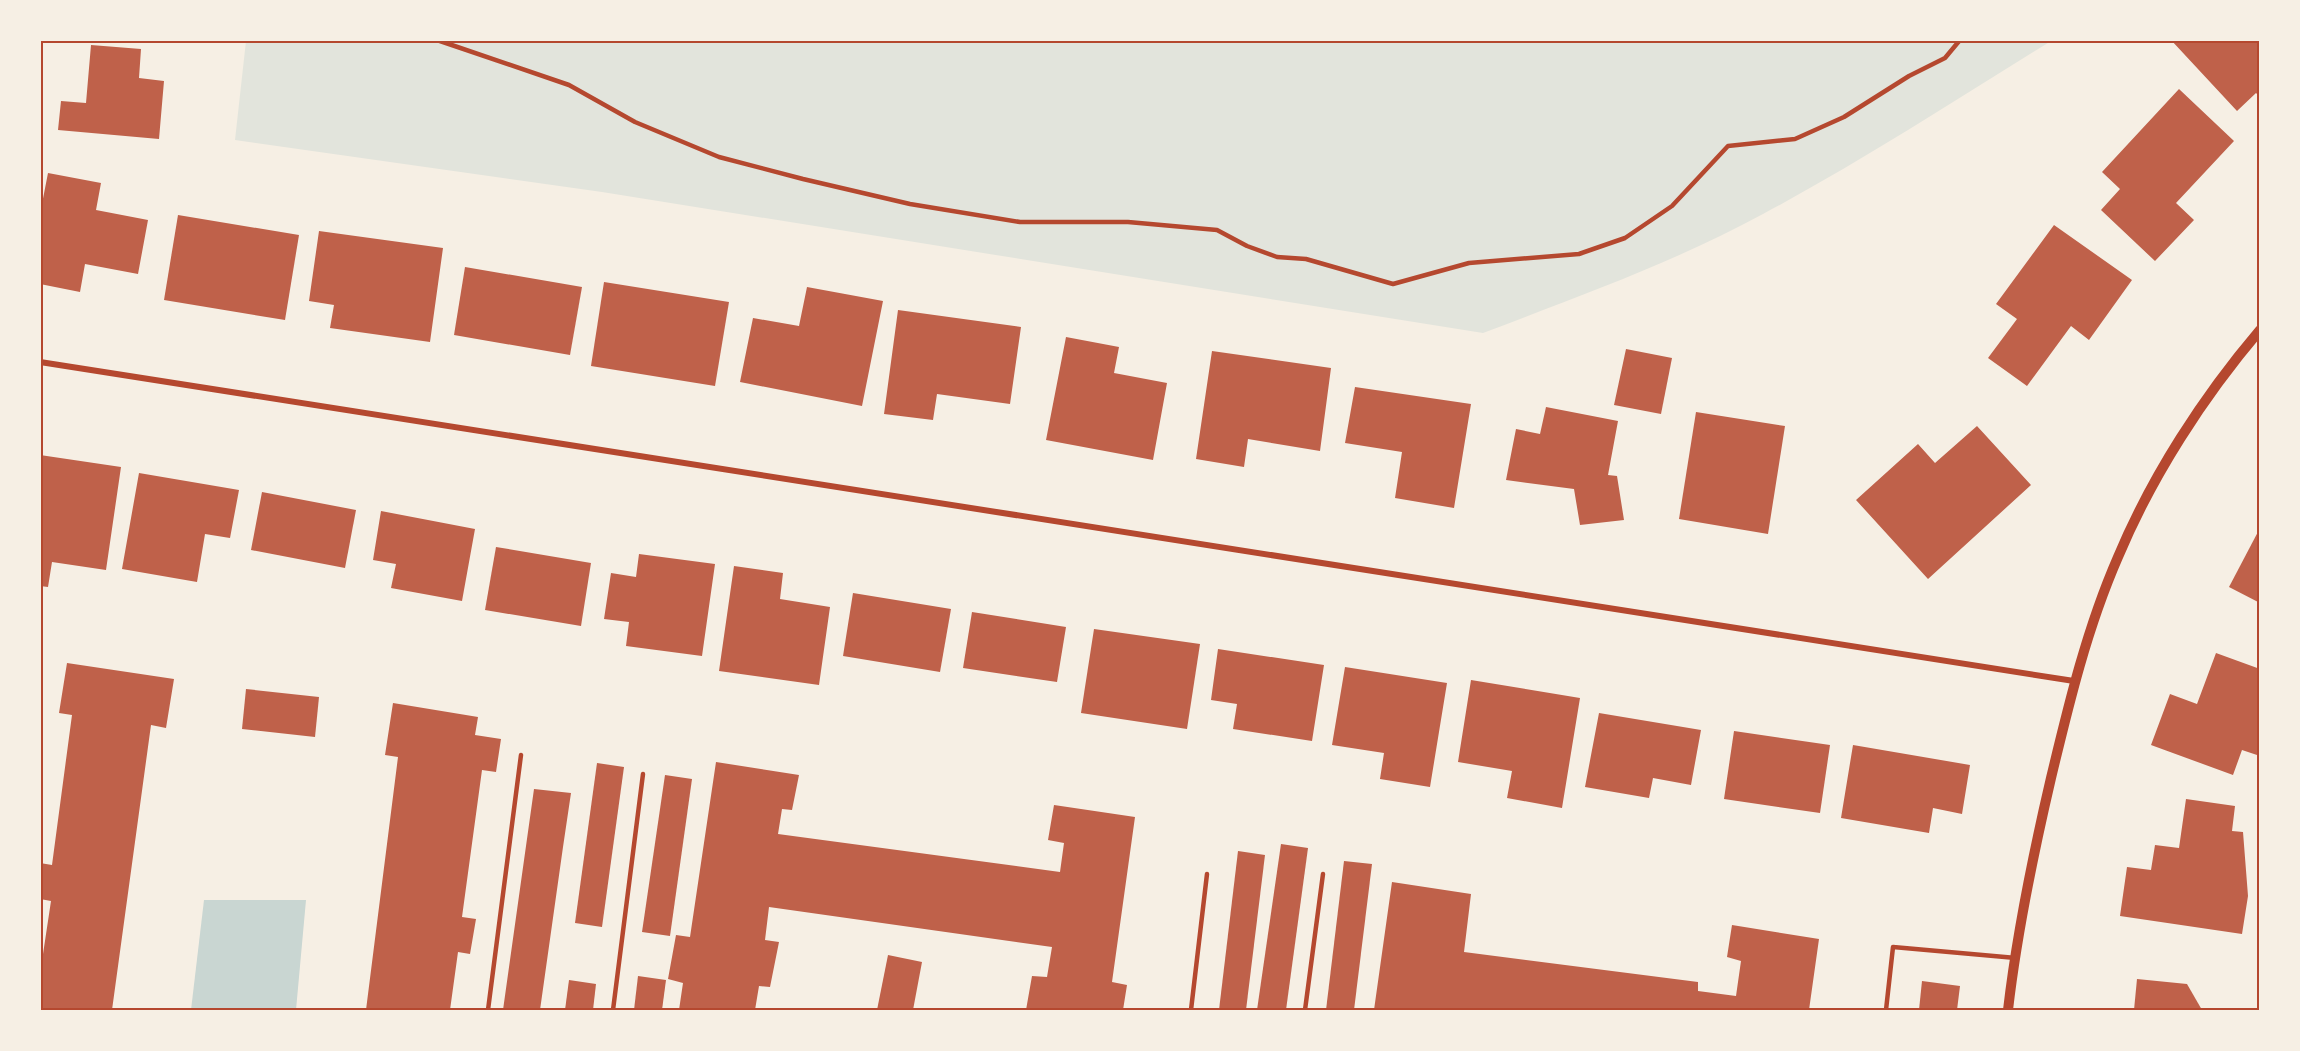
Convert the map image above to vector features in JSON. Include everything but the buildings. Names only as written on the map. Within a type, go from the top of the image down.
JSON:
[{"type":"street","points":[[2008,1011],[2036,843],[2074,681],[2118,556],[2169,457],[2237,357],[2259,330]]},
{"type":"street","points":[[40,362],[2074,681]]},
{"type":"lane","points":[[437,40],[569,85],[635,122],[719,157],[803,179],[910,204],[1020,222],[1128,222],[1217,230],[1247,246],[1277,257],[1306,259],[1393,284],[1469,263],[1579,254],[1625,238],[1672,206],[1728,146],[1795,139],[1844,117],[1909,76],[1946,58],[1960,40]]},
{"type":"lane","points":[[488,1011],[521,755]]},
{"type":"lane","points":[[613,1011],[642,774]]},
{"type":"lane","points":[[1191,1011],[1207,874]]},
{"type":"lane","points":[[1305,1011],[1323,874]]},
{"type":"lane","points":[[1886,1011],[1893,946],[2016,958]]},
{"type":"shaded area","points":[[246,41],[2051,41],[1873,152],[1730,231],[1625,278],[1483,333],[602,192],[235,140]]},
{"type":"shaded area","points":[[204,900],[306,900],[296,1010],[191,1010]]}]
